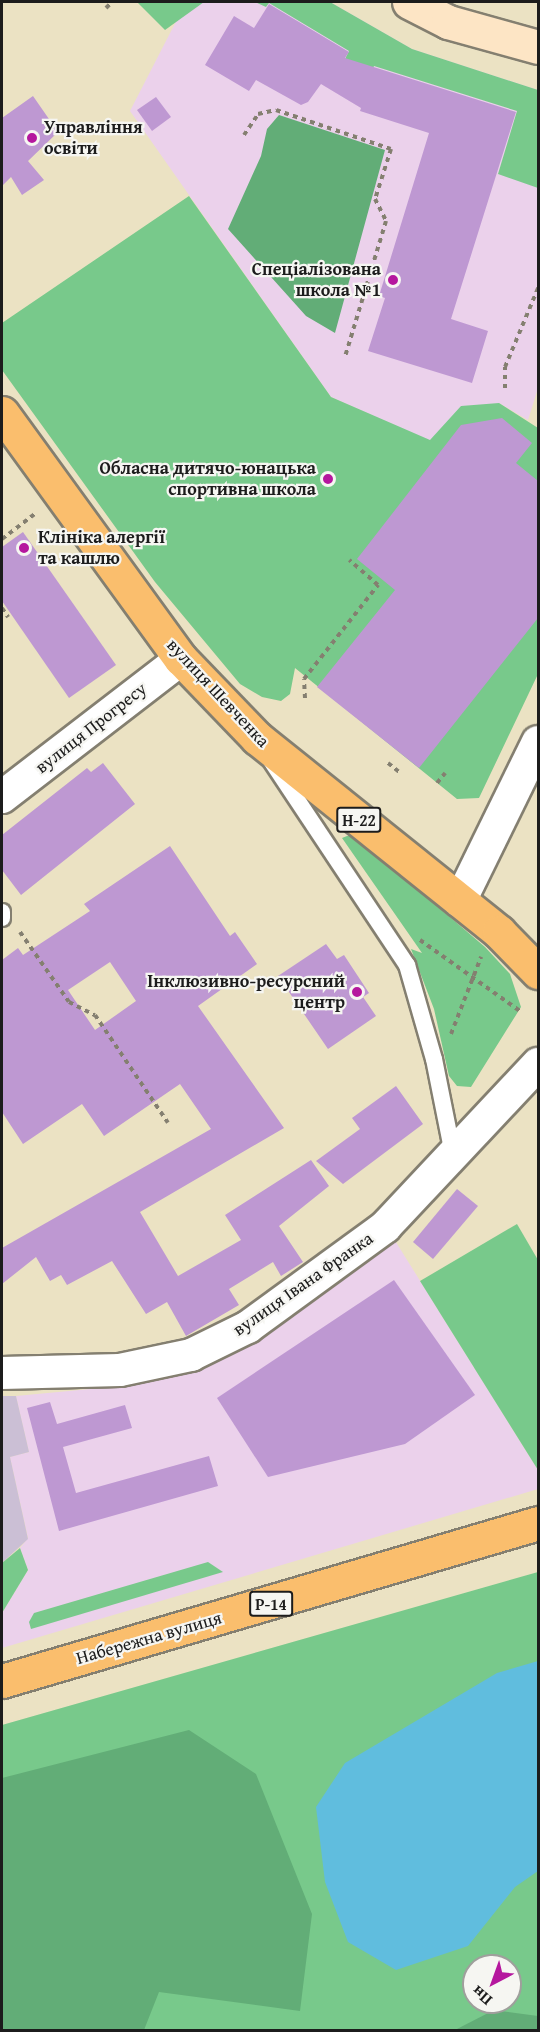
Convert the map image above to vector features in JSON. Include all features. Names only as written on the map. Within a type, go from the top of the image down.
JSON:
[{"type":"main road","points":[[409,2],[448,22],[538,47]]},
{"type":"main road","name":"вулиця Шевченка","points":[[7,432],[181,659],[257,738],[498,932],[538,972]]},
{"type":"main road","name":"Набережна вулиця","points":[[2,1681],[538,1522]]},
{"type":"street","name":"вулиця Прогресу","points":[[2,797],[181,659]]},
{"type":"street","points":[[460,901],[538,742]]},
{"type":"street","name":"вулиця Івана Франка","points":[[2,1373],[120,1370],[191,1355],[248,1327],[385,1227],[538,1064]]},
{"type":"lane","points":[[257,738],[407,965],[434,1059],[453,1154]]},
{"type":"path","points":[[106,8],[112,2]]},
{"type":"path","points":[[244,135],[258,114],[276,110],[391,149],[375,199],[386,221],[345,357]]},
{"type":"path","points":[[505,388],[505,367],[538,288]]},
{"type":"path","points":[[2,539],[43,506]]},
{"type":"path","points":[[304,698],[304,679],[378,585],[349,560]]},
{"type":"path","points":[[2,608],[8,617]]},
{"type":"path","points":[[388,763],[399,772]]},
{"type":"path","points":[[437,783],[445,773]]},
{"type":"path","points":[[2,916],[22,934],[69,1002],[95,1015],[168,1123]]},
{"type":"path","points":[[417,938],[519,1011]]},
{"type":"path","points":[[448,1043],[485,946]]},
{"type":"shaded area","name":"Спеціалізована школа №1","points":[[186,2],[330,2],[412,49],[538,90],[538,388],[528,420],[499,403],[430,441],[331,397],[130,111]]},
{"type":"shaded area","points":[[394,1239],[538,1470],[538,1489],[2,1648],[2,1613],[28,1570],[20,1548],[28,1538],[10,1457],[29,1452],[16,1396],[122,1386],[197,1368]]},
{"type":"shaded area","points":[[2,1396],[16,1396],[29,1452],[10,1457],[28,1539],[2,1563]]},
{"type":"green space","points":[[137,2],[204,2],[165,30]]},
{"type":"green space","points":[[255,2],[330,2],[412,49],[538,90],[538,188],[498,174],[517,111],[374,66],[370,75],[344,61],[349,51],[269,3],[266,7]]},
{"type":"green space","points":[[279,115],[385,150],[335,333],[306,316],[228,229],[261,156],[267,129]]},
{"type":"green space","name":"Обласна дитячо-юнацька спортивна школа","points":[[189,196],[331,397],[430,440],[461,406],[499,403],[538,428],[538,674],[479,798],[457,799],[295,668],[290,694],[281,701],[262,697],[240,684],[155,582],[2,370],[2,323]]},
{"type":"green space","points":[[355,836],[485,947],[510,974],[521,1007],[471,1087],[457,1086],[449,1076],[434,1009],[411,949],[422,953],[342,838]]},
{"type":"green space","points":[[517,1224],[538,1260],[538,1470],[420,1281]]},
{"type":"green space","points":[[20,1548],[28,1570],[2,1613],[2,1563]]},
{"type":"green space","points":[[208,1562],[223,1572],[31,1629],[29,1622],[34,1613]]},
{"type":"green space","points":[[538,1572],[538,2030],[2,2030],[2,1725]]},
{"type":"green space","points":[[189,1730],[256,1774],[312,1914],[300,2011],[159,1992],[144,2030],[2,2030],[2,1778]]},
{"type":"green space","points":[[486,2014],[538,2016],[538,2030],[455,2030]]},
{"type":"water","points":[[538,1661],[538,1871],[515,1887],[468,1946],[396,1970],[348,1942],[325,1882],[316,1807],[345,1763],[497,1673]]},
{"type":"building","points":[[269,4],[349,52],[345,58],[516,112],[451,319],[488,331],[472,383],[368,351],[385,298],[379,296],[429,133],[360,111],[361,108],[321,84],[308,102],[301,105],[256,80],[249,91],[205,65],[234,16],[254,28]]},
{"type":"building","name":"Управління освіти","points":[[33,96],[58,132],[28,161],[44,180],[22,195],[11,177],[2,186],[2,118]]},
{"type":"building","points":[[156,97],[171,117],[152,131],[137,110]]},
{"type":"building","points":[[502,418],[532,443],[516,463],[538,481],[538,618],[419,768],[317,687],[395,590],[357,559],[461,425]]},
{"type":"building","points":[[23,532],[116,665],[69,698],[2,601],[2,547]]},
{"type":"building","points":[[103,763],[135,804],[21,895],[2,870],[2,835],[87,768],[91,772]]},
{"type":"building","points":[[170,846],[230,936],[235,932],[257,964],[198,1006],[284,1128],[140,1212],[178,1276],[241,1240],[225,1215],[311,1160],[329,1186],[279,1226],[303,1262],[281,1276],[273,1262],[229,1289],[239,1305],[186,1336],[167,1302],[146,1314],[112,1261],[67,1285],[61,1275],[50,1281],[36,1257],[2,1284],[2,1248],[211,1129],[180,1084],[104,1136],[82,1104],[23,1144],[2,1112],[2,960],[18,948],[23,955],[90,911],[84,904]],"holes":[[[110,962],[136,1001],[95,1030],[68,990]]]},
{"type":"building","points":[[326,944],[337,959],[344,955],[369,993],[363,997],[376,1016],[328,1049],[278,976]]},
{"type":"building","points":[[396,1086],[423,1124],[343,1184],[316,1161],[360,1129],[352,1118]]},
{"type":"building","points":[[457,1189],[478,1206],[433,1259],[413,1242]]},
{"type":"building","points":[[394,1280],[475,1395],[405,1444],[268,1477],[217,1398]]},
{"type":"building","points":[[50,1402],[57,1424],[125,1405],[132,1428],[63,1447],[76,1493],[209,1456],[218,1486],[59,1531],[27,1408]]},
{"type":"place","name":"Управління освіти","points":[[32,138]]},
{"type":"place","name":"Спеціалізована школа №1","points":[[393,280]]},
{"type":"place","name":"Обласна дитячо-юнацька спортивна школа","points":[[328,479]]},
{"type":"place","name":"Клініка алергії та кашлю","points":[[24,548]]},
{"type":"place","name":"Інклюзивно-ресурсний центр","points":[[357,992]]}]
